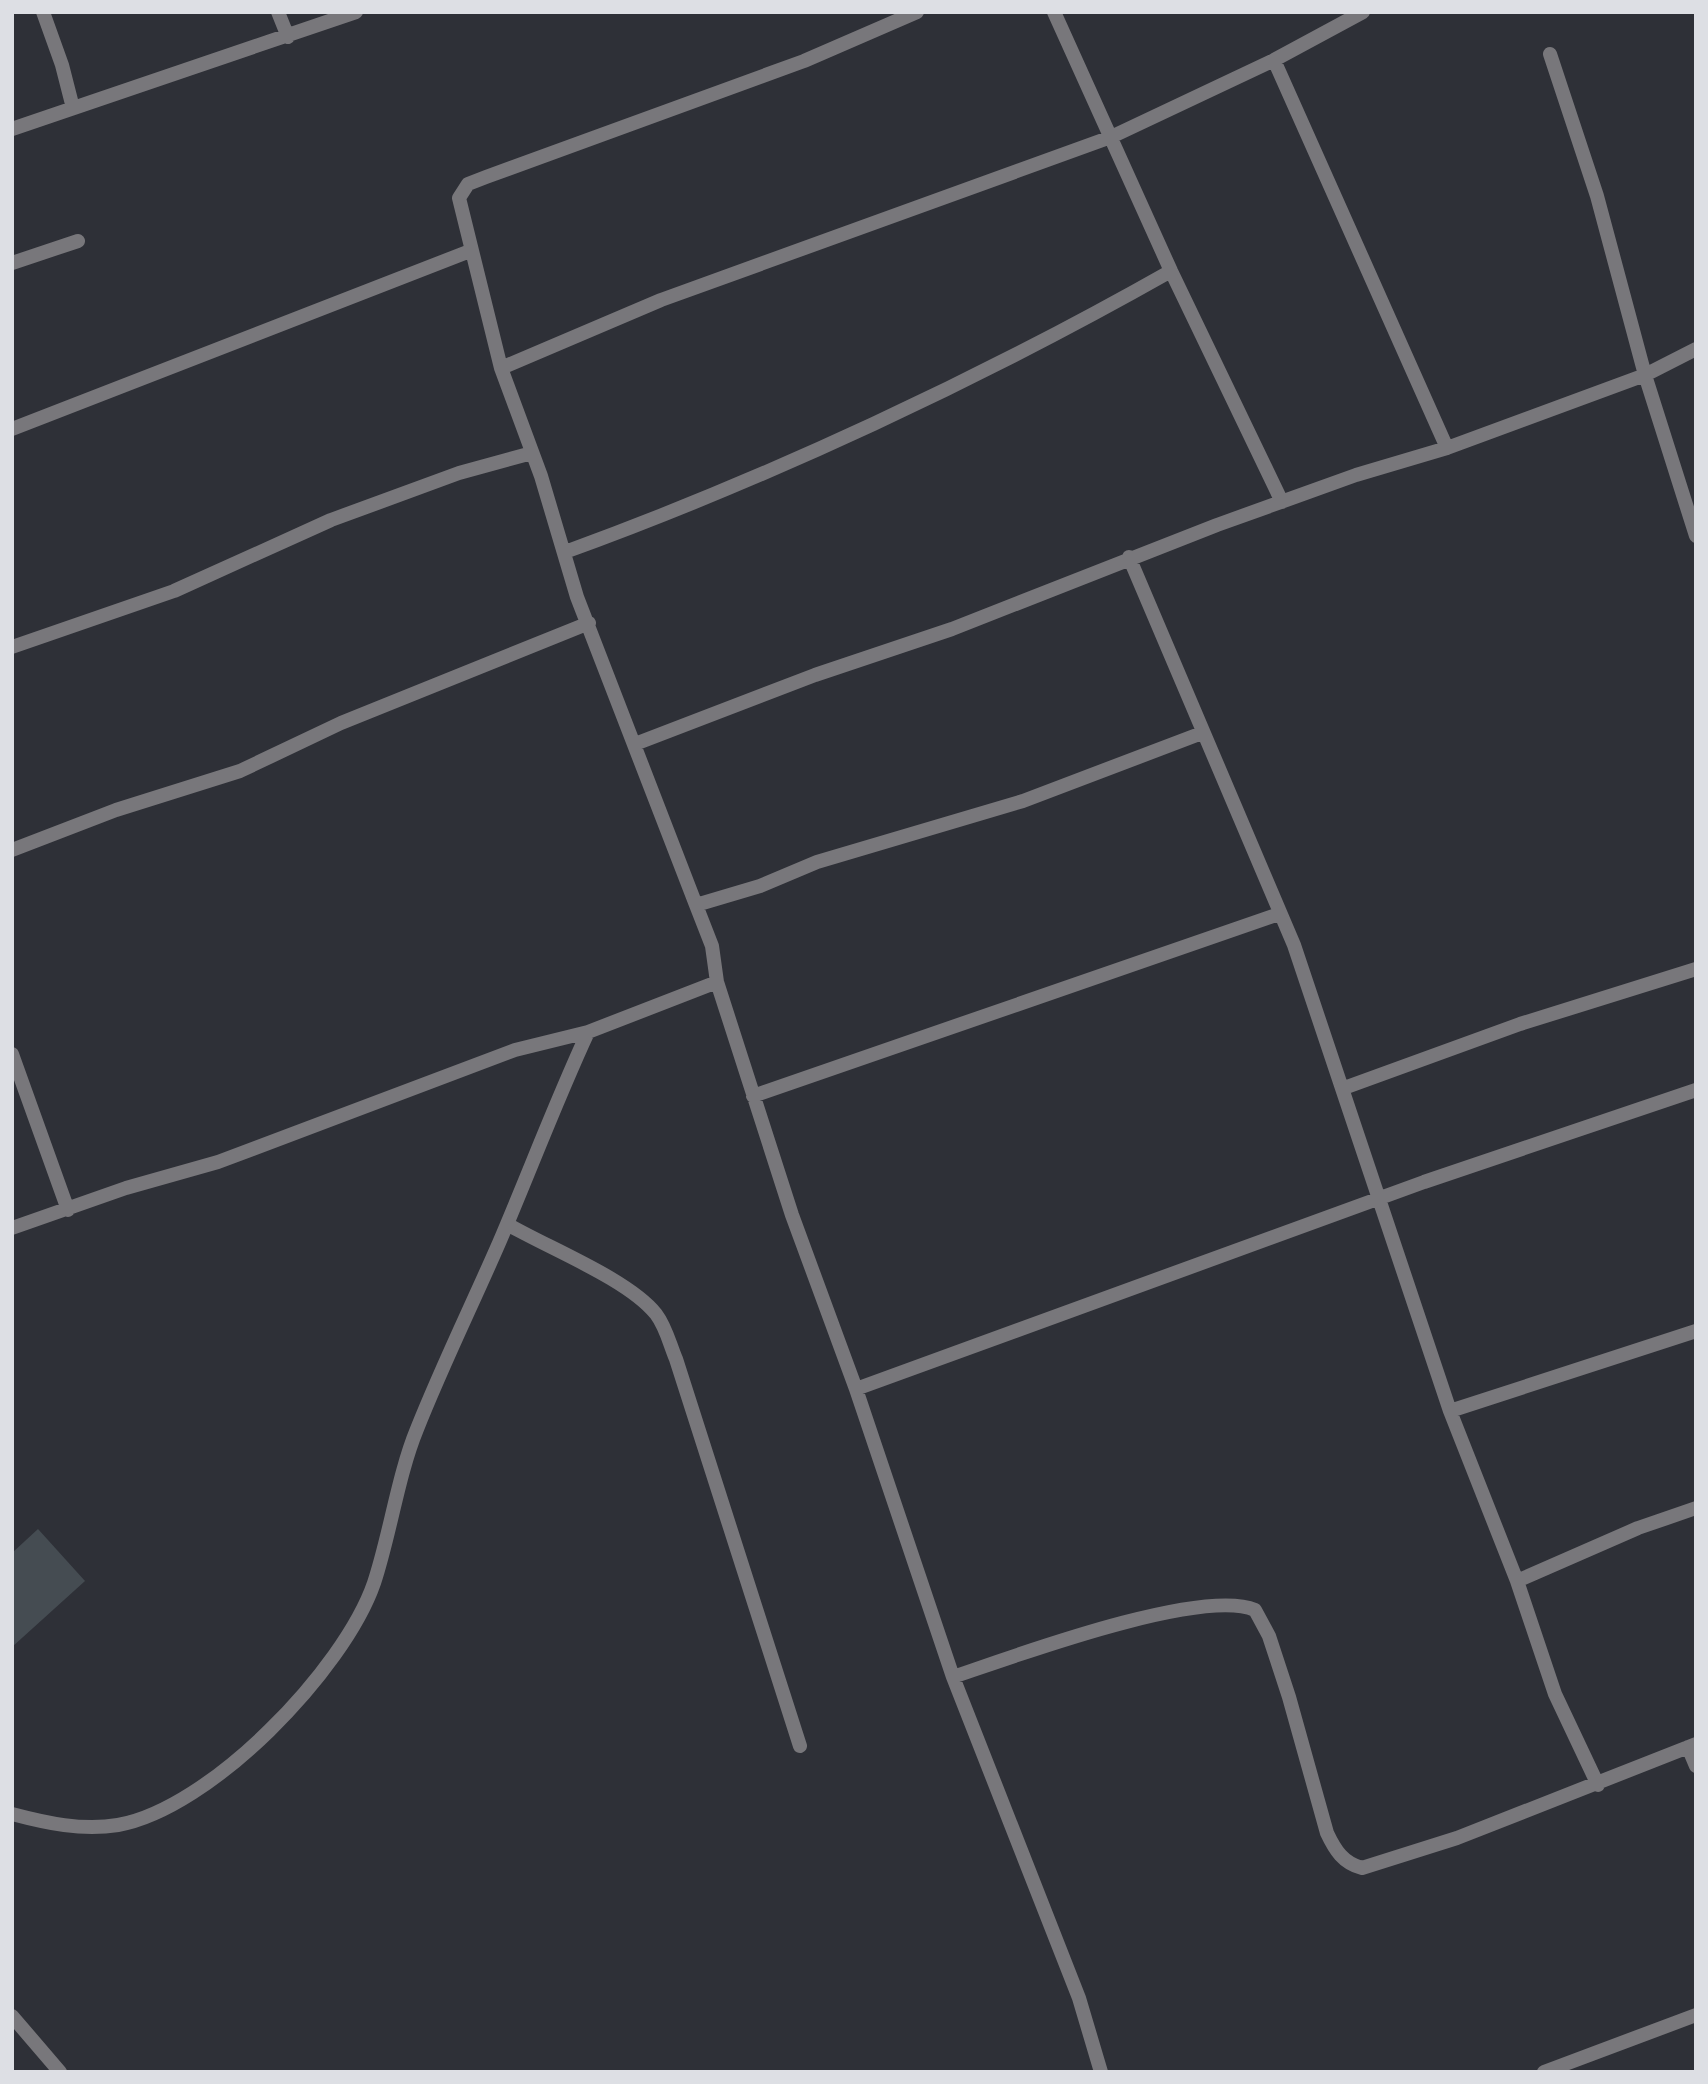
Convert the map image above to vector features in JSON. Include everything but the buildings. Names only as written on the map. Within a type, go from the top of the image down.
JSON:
[{"type":"street","points":[[43,12],[62,65],[73,108]]},
{"type":"street","points":[[278,12],[288,37]]},
{"type":"street","points":[[12,130],[356,12]]},
{"type":"street","points":[[917,12],[804,61],[468,184],[459,198],[501,368],[565,552],[577,597],[589,622],[712,946],[718,982],[753,1096],[953,1677],[1079,1998],[1101,2072]]},
{"type":"street","points":[[1054,12],[1171,271],[1282,502]]},
{"type":"street","points":[[501,368],[661,300],[1111,137],[1274,60],[1363,12]]},
{"type":"street","points":[[1550,54],[1601,210],[1645,375],[1696,536]]},
{"type":"street","points":[[1274,60],[1447,448]]},
{"type":"street","points":[[12,263],[78,241]]},
{"type":"street","points":[[12,429],[470,251]]},
{"type":"street","points":[[565,552],[645,522],[937,393],[1171,271]]},
{"type":"street","points":[[635,744],[873,654],[952,629],[1129,557],[1282,502],[1447,448],[1645,375],[1696,349]]},
{"type":"street","points":[[12,646],[174,591],[343,516],[459,473],[532,453]]},
{"type":"street","points":[[1129,557],[1294,945],[1450,1411],[1517,1581],[1555,1694],[1598,1785]]},
{"type":"street","points":[[12,850],[116,810],[240,771],[341,723],[438,687],[589,622]]},
{"type":"street","points":[[696,905],[760,886],[817,862],[1023,801],[1202,733]]},
{"type":"street","points":[[753,1096],[1279,914]]},
{"type":"street","points":[[1344,1088],[1520,1024],[1696,969]]},
{"type":"street","points":[[12,1228],[126,1188],[218,1163],[515,1050],[588,1032],[718,982]]},
{"type":"street","points":[[12,1814],[85,1827],[119,1825],[163,1810],[192,1793],[243,1753],[322,1675],[351,1633],[374,1583],[415,1433],[588,1032]]},
{"type":"street","points":[[12,1054],[68,1210]]},
{"type":"street","points":[[856,1389],[1664,1098],[1696,1090]]},
{"type":"street","points":[[506,1224],[609,1279],[643,1301],[657,1315],[676,1359],[800,1746]]},
{"type":"street","points":[[1450,1411],[1696,1331]]},
{"type":"street","points":[[1517,1581],[1638,1528],[1696,1508]]},
{"type":"street","points":[[953,1677],[1131,1620],[1210,1607],[1237,1605],[1255,1610],[1269,1636],[1289,1697],[1327,1833],[1335,1851],[1345,1860],[1362,1868],[1418,1852],[1598,1785],[1692,1746],[1696,1766]]},
{"type":"street","points":[[1544,2072],[1696,2015]]},
{"type":"street","points":[[12,2016],[61,2072]]}]
